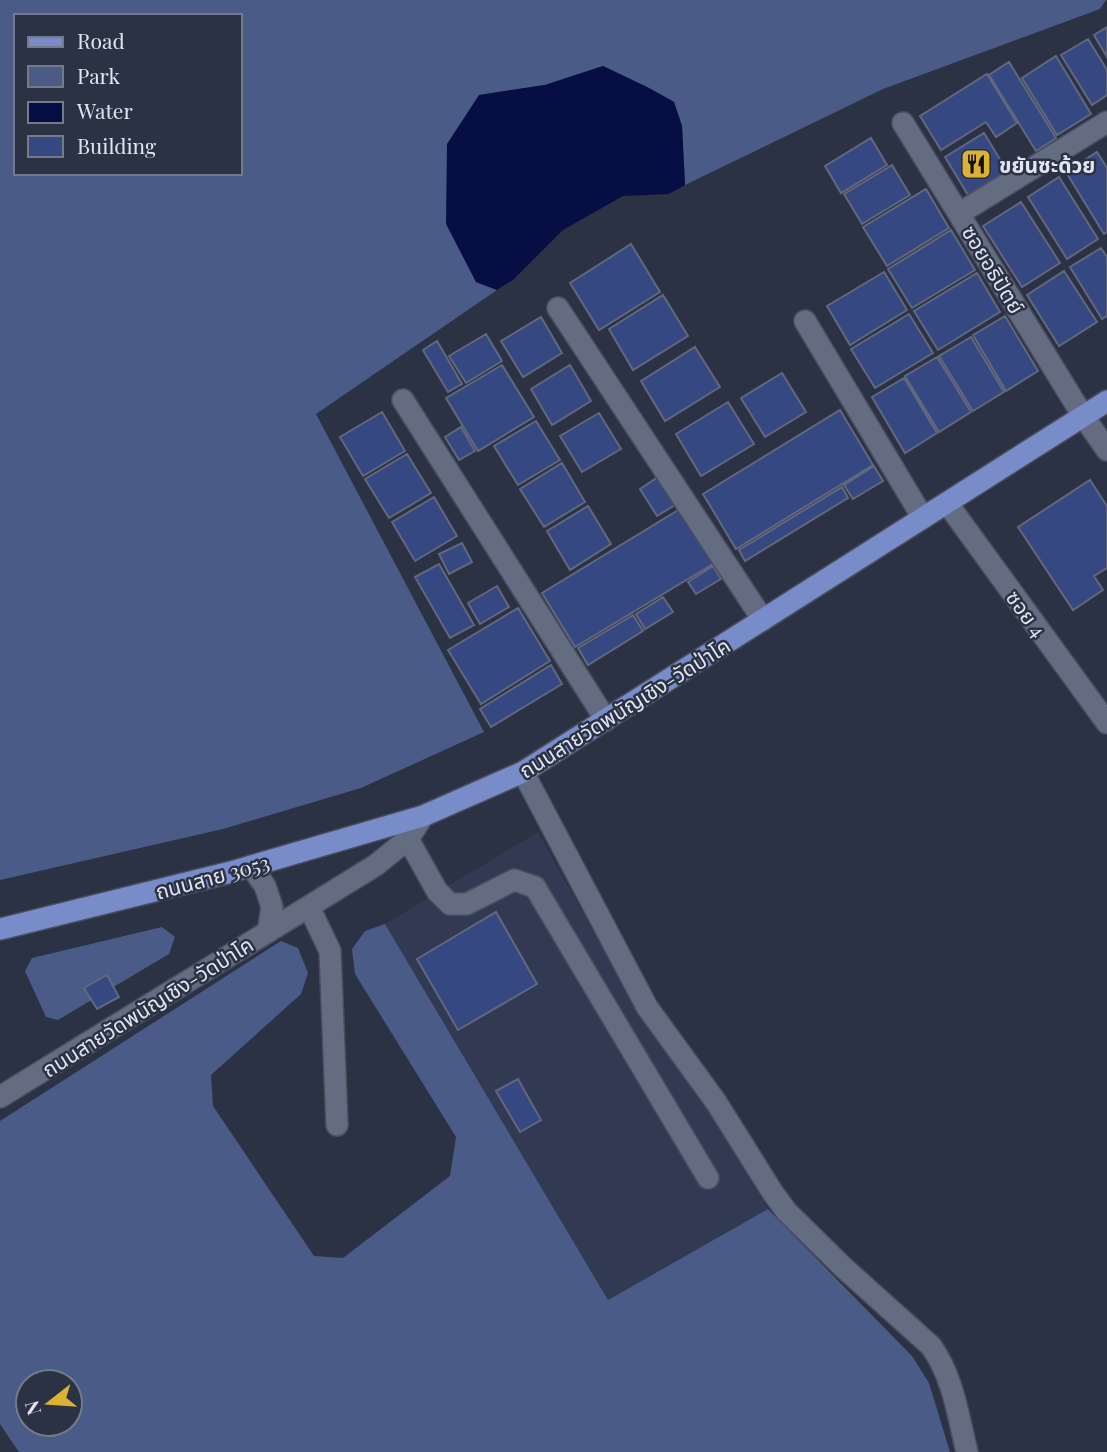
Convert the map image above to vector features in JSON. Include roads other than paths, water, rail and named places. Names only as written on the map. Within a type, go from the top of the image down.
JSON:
[{"type":"main road","name":"ถนนสายวัดพนัญเชิง-วัดป่าโค","points":[[423,816],[523,772],[1107,401]]},
{"type":"main road","name":"ถนนสาย 3053","points":[[0,929],[251,866],[423,816]]},
{"type":"street","points":[[960,213],[1107,122]]},
{"type":"street","name":"ซอยอธิปัตย์","points":[[903,123],[1083,416],[1107,450]]},
{"type":"street","points":[[558,307],[763,620]]},
{"type":"street","points":[[805,321],[923,518]]},
{"type":"street","points":[[403,400],[606,720]]},
{"type":"street","name":"ซอย 4","points":[[947,503],[1107,723]]},
{"type":"street","points":[[523,772],[646,1007],[716,1102],[773,1193],[797,1222],[931,1346],[941,1361],[949,1378],[967,1452]]},
{"type":"street","name":"ถนนสายวัดพนัญเชิง-วัดป่าโค","points":[[0,1097],[376,865],[408,839],[423,816]]},
{"type":"street","points":[[408,839],[437,891],[450,904],[467,904],[514,880],[535,887],[708,1178]]},
{"type":"street","points":[[251,866],[265,886],[272,908],[268,932]]},
{"type":"street","points":[[309,907],[330,951],[337,1125]]},
{"type":"water","points":[[603,66],[674,102],[682,126],[685,185],[669,194],[623,196],[563,230],[514,279],[497,290],[476,282],[446,224],[447,144],[479,95],[545,85]]},
{"type":"place","name":"ขยันซะด้วย","points":[[976,164]]}]
